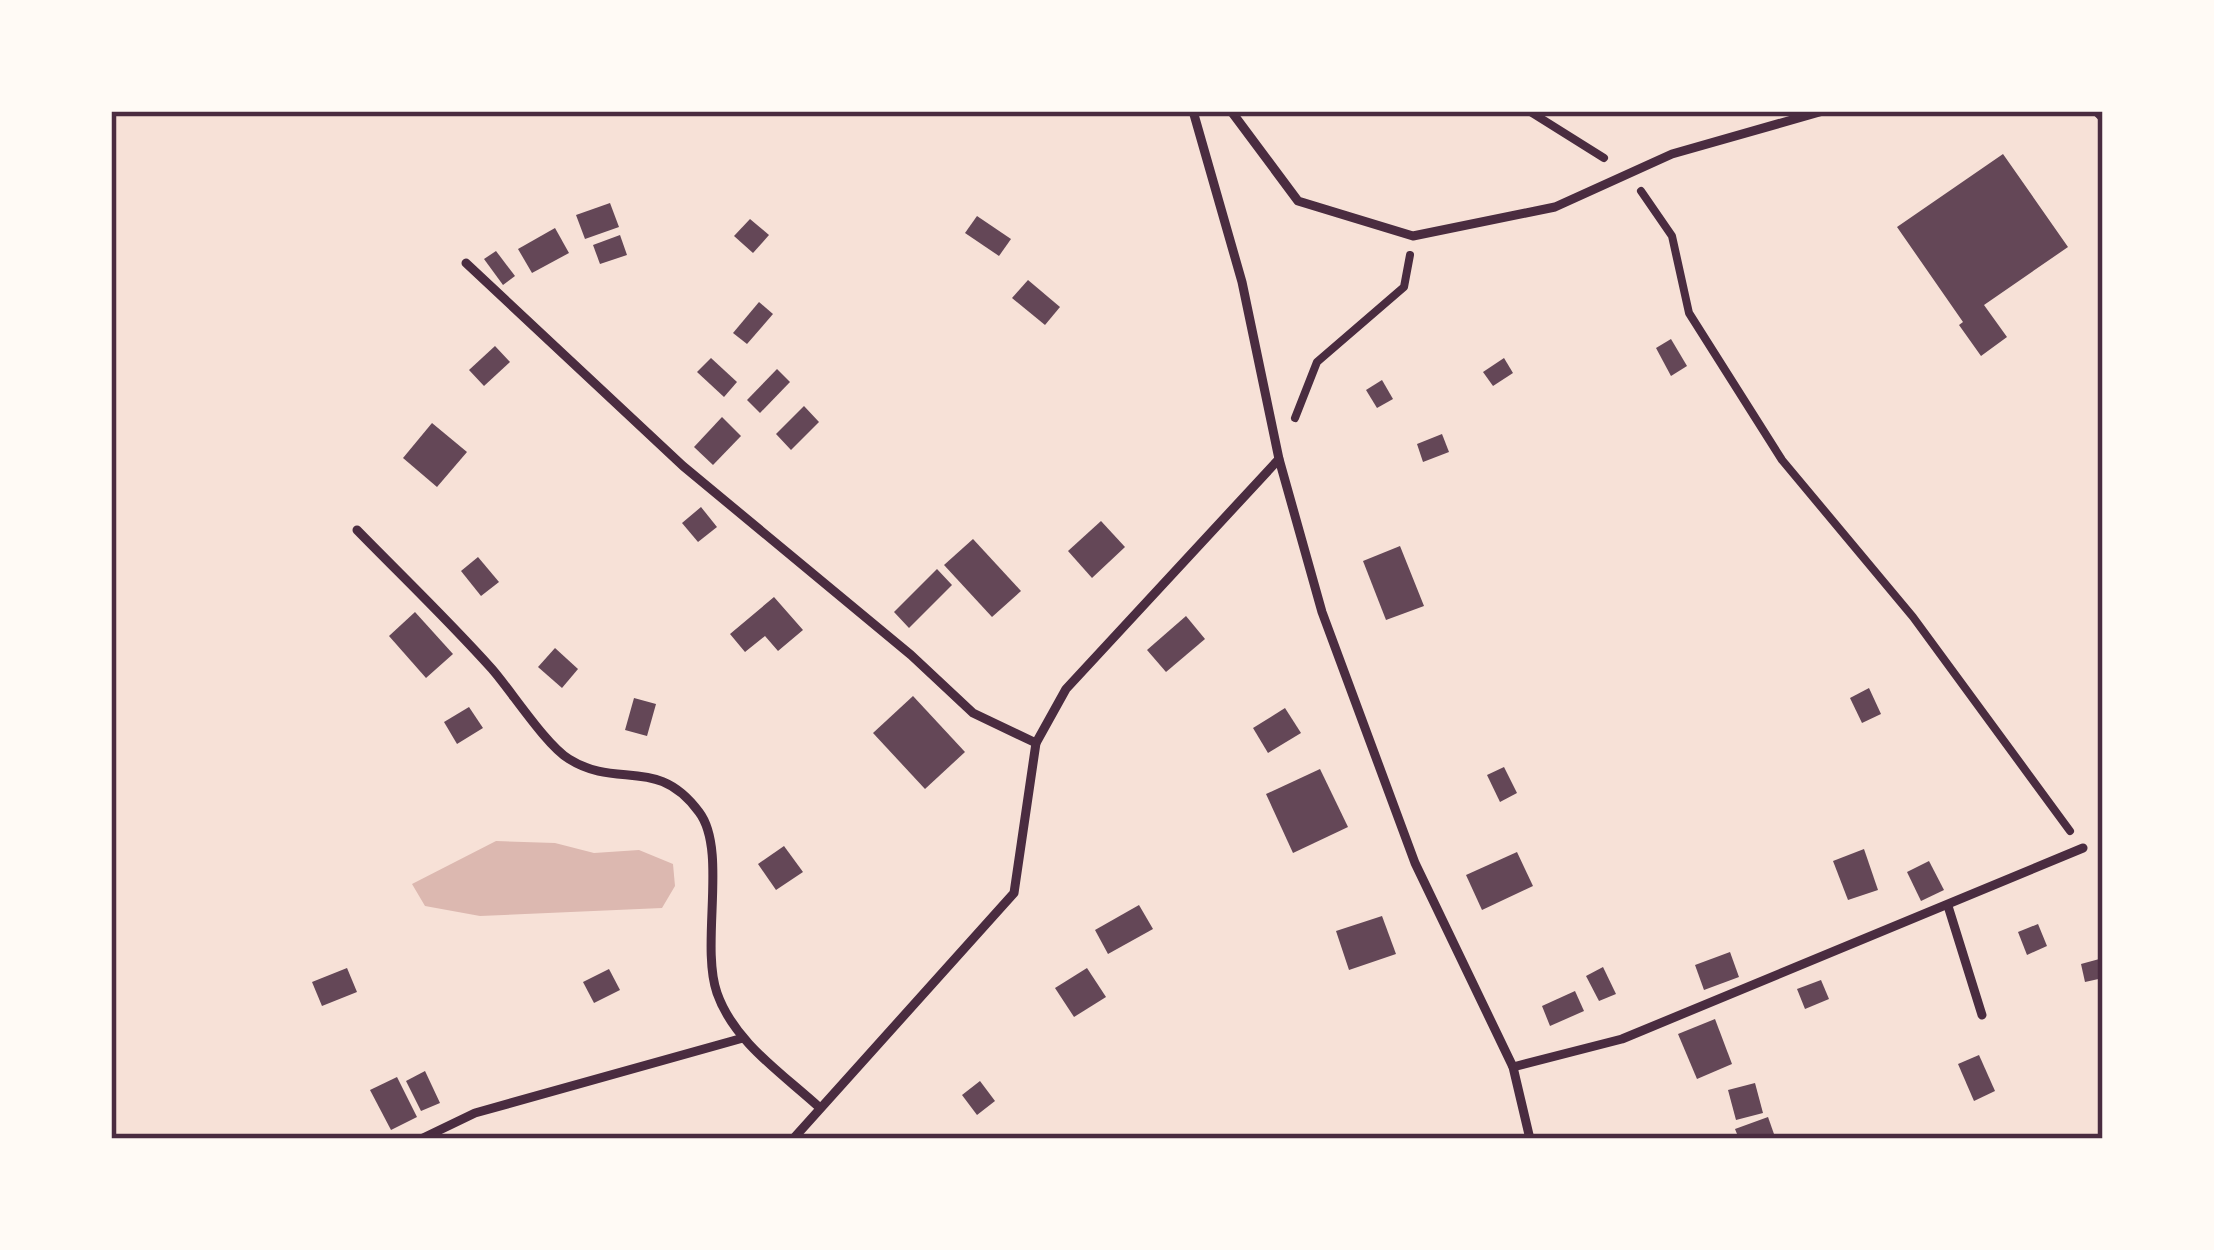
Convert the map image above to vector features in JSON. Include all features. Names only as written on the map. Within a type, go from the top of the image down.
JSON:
[{"type":"lane","points":[[1193,111],[1242,282],[1279,459],[1322,613],[1415,862],[1513,1067],[1530,1139]]},
{"type":"lane","points":[[1231,111],[1298,201],[1413,236],[1555,207],[1672,154],[1823,111]]},
{"type":"lane","points":[[2096,111],[2103,118]]},
{"type":"lane","points":[[466,263],[682,466],[911,655],[973,713],[1036,743]]},
{"type":"lane","points":[[793,1139],[1014,893],[1036,743],[1066,689],[1279,459]]},
{"type":"lane","points":[[357,530],[490,668],[566,758],[603,774],[644,773],[679,789],[704,817],[715,886],[709,938],[717,992],[743,1038],[820,1108]]},
{"type":"lane","points":[[1513,1067],[1622,1039],[2083,848]]},
{"type":"lane","points":[[1948,906],[1982,1016]]},
{"type":"lane","points":[[421,1139],[475,1113],[743,1038]]},
{"type":"path","points":[[1529,111],[1629,174],[1672,236],[1689,313],[1782,460],[1913,617],[2083,848]]},
{"type":"path","points":[[1279,459],[1317,362],[1404,286],[1413,236]]},
{"type":"shaded area","points":[[496,841],[555,843],[594,853],[639,850],[673,864],[675,886],[662,908],[480,916],[425,906],[412,884]]},
{"type":"building","points":[[2003,154],[2068,247],[1984,305],[2007,337],[1981,356],[1897,227]]},
{"type":"building","points":[[610,203],[619,227],[585,239],[576,215]]},
{"type":"building","points":[[977,216],[1011,239],[999,256],[965,233]]},
{"type":"building","points":[[750,219],[769,235],[753,253],[734,236]]},
{"type":"building","points":[[555,228],[569,253],[532,273],[518,249]]},
{"type":"building","points":[[620,235],[627,255],[600,264],[593,245]]},
{"type":"building","points":[[496,251],[515,276],[503,285],[484,259]]},
{"type":"building","points":[[1028,280],[1060,307],[1045,325],[1012,298]]},
{"type":"building","points":[[759,302],[773,314],[747,344],[733,333]]},
{"type":"building","points":[[1671,339],[1687,366],[1671,376],[1656,348]]},
{"type":"building","points":[[495,346],[510,362],[484,386],[469,370]]},
{"type":"building","points":[[711,358],[737,382],[724,397],[697,372]]},
{"type":"building","points":[[1504,358],[1513,373],[1493,386],[1483,372]]},
{"type":"building","points":[[777,369],[790,382],[760,413],[747,400]]},
{"type":"building","points":[[1382,380],[1393,399],[1377,408],[1366,390]]},
{"type":"building","points":[[804,406],[819,422],[791,450],[776,434]]},
{"type":"building","points":[[722,417],[741,436],[713,465],[694,447]]},
{"type":"building","points":[[432,423],[467,452],[437,487],[403,458]]},
{"type":"building","points":[[1442,434],[1449,452],[1423,462],[1417,444]]},
{"type":"building","points":[[701,507],[717,527],[698,542],[682,523]]},
{"type":"building","points":[[1101,521],[1125,547],[1092,578],[1068,551]]},
{"type":"building","points":[[973,539],[1021,591],[992,617],[944,565]]},
{"type":"building","points":[[1400,546],[1424,606],[1386,620],[1363,561]]},
{"type":"building","points":[[478,557],[499,582],[481,596],[461,571]]},
{"type":"building","points":[[937,569],[952,585],[909,628],[894,612]]},
{"type":"building","points":[[774,597],[803,630],[778,651],[765,636],[745,652],[730,634]]},
{"type":"building","points":[[415,612],[453,654],[426,678],[389,636]]},
{"type":"building","points":[[1186,616],[1205,639],[1166,672],[1147,650]]},
{"type":"building","points":[[555,648],[578,669],[562,688],[538,667]]},
{"type":"building","points":[[1869,688],[1881,714],[1862,723],[1850,698]]},
{"type":"building","points":[[913,696],[965,752],[925,789],[873,733]]},
{"type":"building","points":[[634,698],[656,704],[647,736],[625,730]]},
{"type":"building","points":[[469,707],[483,728],[457,744],[444,722]]},
{"type":"building","points":[[1285,708],[1301,733],[1268,753],[1253,728]]},
{"type":"building","points":[[1504,767],[1517,793],[1500,802],[1487,775]]},
{"type":"building","points":[[1320,769],[1348,827],[1293,853],[1266,794]]},
{"type":"building","points":[[784,846],[803,872],[776,890],[758,864]]},
{"type":"building","points":[[1864,849],[1878,890],[1848,900],[1833,861]]},
{"type":"building","points":[[1517,852],[1533,886],[1482,910],[1466,875]]},
{"type":"building","points":[[1929,861],[1944,890],[1921,901],[1907,872]]},
{"type":"building","points":[[1139,905],[1153,929],[1108,954],[1095,930]]},
{"type":"building","points":[[1382,916],[1396,954],[1349,970],[1336,931]]},
{"type":"building","points":[[2038,924],[2047,946],[2027,955],[2018,932]]},
{"type":"building","points":[[1730,952],[1739,977],[1704,990],[1695,965]]},
{"type":"building","points":[[2103,958],[2103,978],[2085,982],[2081,964]]},
{"type":"building","points":[[1603,967],[1616,994],[1599,1001],[1586,976]]},
{"type":"building","points":[[347,968],[357,992],[322,1006],[312,982]]},
{"type":"building","points":[[1087,968],[1106,997],[1074,1017],[1055,988]]},
{"type":"building","points":[[609,969],[620,990],[594,1003],[583,982]]},
{"type":"building","points":[[1821,980],[1829,999],[1805,1009],[1797,989]]},
{"type":"building","points":[[1575,991],[1584,1011],[1550,1026],[1542,1006]]},
{"type":"building","points":[[1715,1019],[1732,1064],[1697,1079],[1678,1034]]},
{"type":"building","points":[[1979,1055],[1995,1091],[1974,1101],[1958,1064]]},
{"type":"building","points":[[425,1071],[440,1103],[421,1111],[406,1081]]},
{"type":"building","points":[[397,1077],[417,1117],[391,1130],[370,1090]]},
{"type":"building","points":[[980,1081],[995,1101],[977,1115],[962,1095]]},
{"type":"building","points":[[1755,1083],[1763,1113],[1736,1120],[1728,1090]]},
{"type":"building","points":[[1768,1117],[1774,1134],[1739,1139],[1735,1129]]}]
